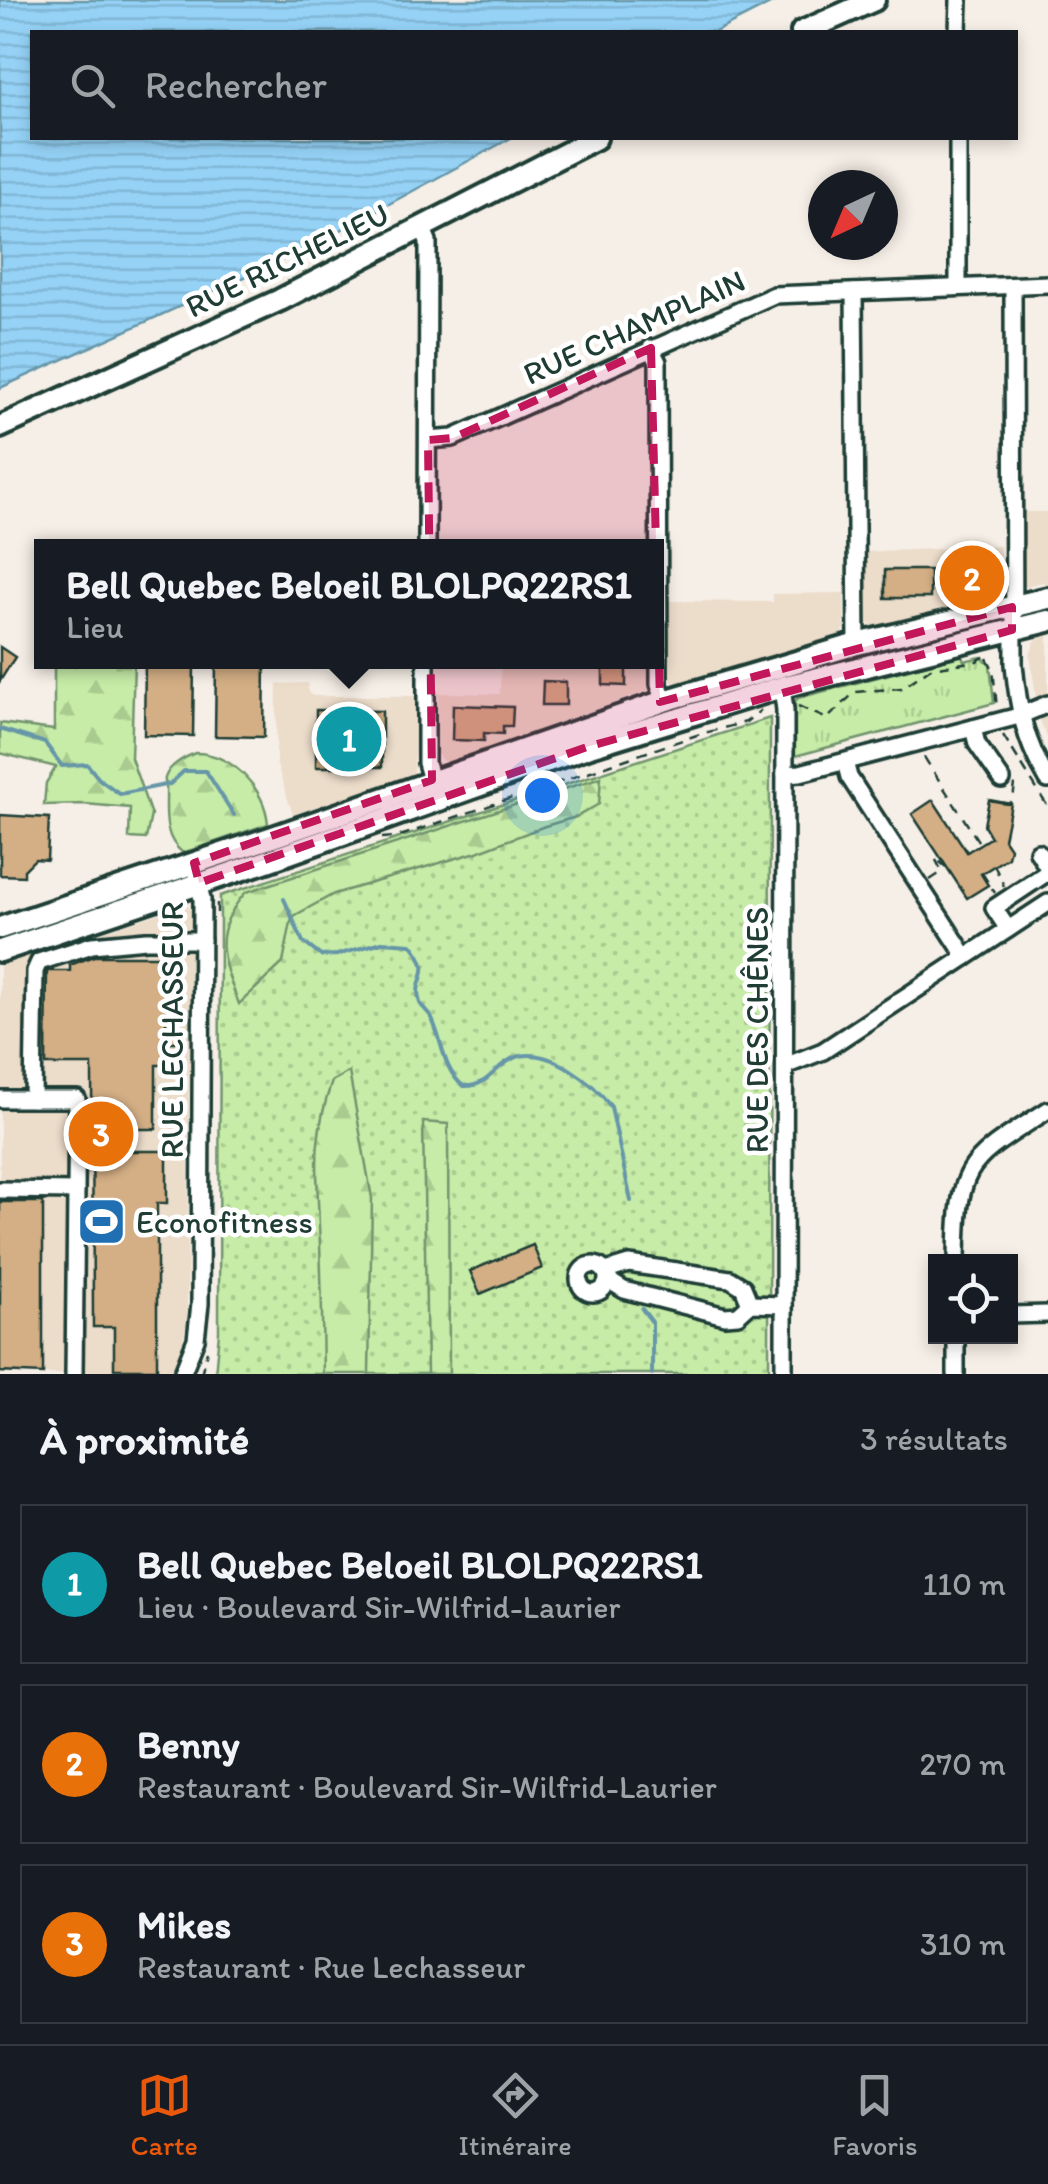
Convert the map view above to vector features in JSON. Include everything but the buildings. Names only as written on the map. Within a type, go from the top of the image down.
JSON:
[{"type":"main road","points":[[806,30],[874,0]]},
{"type":"main road","name":"RUE RICHELIEU","points":[[0,428],[252,313],[592,140]]},
{"type":"main road","points":[[0,950],[432,780],[664,701],[857,644],[1048,598]]},
{"type":"main road","points":[[0,928],[196,873],[590,746],[1048,621]]},
{"type":"street","points":[[958,0],[958,30]]},
{"type":"street","points":[[958,140],[958,287]]},
{"type":"street","points":[[422,227],[428,241],[428,539]]},
{"type":"street","name":"RUE CHAMPLAIN","points":[[428,440],[453,438],[768,297],[1048,284]]},
{"type":"street","points":[[1012,286],[1012,630],[1019,716],[1048,780]]},
{"type":"street","points":[[854,292],[857,644]]},
{"type":"street","points":[[651,348],[658,362],[659,539]]},
{"type":"street","points":[[426,669],[426,763],[432,780]]},
{"type":"street","points":[[660,669],[664,701]]},
{"type":"street","name":"RUE DES CHÊNES","points":[[784,1374],[784,774],[788,695]]},
{"type":"street","points":[[784,774],[1019,716],[1048,704]]},
{"type":"street","points":[[973,728],[977,744],[1009,779]]},
{"type":"street","points":[[844,762],[849,777],[966,957]]},
{"type":"street","points":[[1008,930],[994,908],[1048,870],[1038,852]]},
{"type":"street","name":"RUE LECHASSEUR","points":[[182,1374],[196,1338],[200,1304],[202,940],[196,873]]},
{"type":"street","points":[[785,1066],[823,1051],[1048,903]]},
{"type":"street","points":[[34,939],[40,962]]},
{"type":"street","points":[[33,1099],[35,970],[40,962],[92,945],[202,940]]},
{"type":"street","points":[[0,1099],[77,1099],[74,1374]]},
{"type":"street","points":[[957,1254],[958,1208],[967,1174],[992,1147],[1048,1110]]},
{"type":"street","points":[[0,1190],[76,1192]]},
{"type":"street","points":[[750,1304],[743,1287],[730,1279],[629,1264],[607,1275],[624,1290],[725,1316],[738,1315],[750,1304],[784,1305]]},
{"type":"street","points":[[1018,1316],[1048,1314]]},
{"type":"street","points":[[956,1344],[956,1374]]},
{"type":"path","points":[[788,695],[827,719],[855,692],[902,688],[931,668],[977,662],[990,651]]},
{"type":"path","points":[[986,656],[993,669],[997,714]]},
{"type":"path","points":[[370,839],[397,837],[746,722],[768,708]]},
{"type":"path","points":[[1001,728],[1023,773],[1048,807]]},
{"type":"path","points":[[923,752],[980,844]]},
{"type":"path","points":[[1002,803],[1013,800],[1009,779]]},
{"type":"path","points":[[936,876],[942,872],[935,858],[946,866]]},
{"type":"path","points":[[994,866],[1005,891]]},
{"type":"path","points":[[982,874],[997,897]]},
{"type":"highlighted area","points":[[651,348],[660,702],[1012,607],[1012,630],[590,746],[199,883],[194,863],[432,780],[428,440],[453,438]]},
{"type":"shaded area","points":[[1023,512],[1048,512],[1048,586],[1043,582],[1029,585],[1029,589],[1023,584]]},
{"type":"shaded area","points":[[1000,546],[1000,580],[991,598],[876,627],[866,623],[865,552]]},
{"type":"shaded area","points":[[844,593],[844,630],[840,637],[679,684],[671,681],[669,601],[773,602],[773,594]]},
{"type":"shaded area","points":[[1048,631],[1048,739],[1039,718],[1030,655],[1035,641]]},
{"type":"shaded area","points":[[501,669],[649,669],[649,690],[443,761],[437,754],[438,693],[500,694]]},
{"type":"shaded area","points":[[308,683],[308,693],[313,696],[417,696],[414,774],[293,815],[276,762],[277,684]]},
{"type":"shaded area","points":[[185,902],[191,910],[187,1320],[181,1350],[169,1374],[0,1374],[0,964]]},
{"type":"green space","points":[[962,655],[964,661],[981,657],[990,664],[994,703],[795,756],[798,698]]},
{"type":"green space","points":[[54,669],[134,669],[131,758],[151,815],[146,839],[129,838],[130,808],[44,805],[46,783],[56,767],[0,753],[0,723],[54,730]]},
{"type":"green space","points":[[770,718],[769,1374],[215,1374],[219,1332],[220,896]]},
{"type":"green space","points":[[195,753],[222,759],[244,775],[261,798],[268,824],[183,853],[171,839],[165,779],[173,766]]},
{"type":"green space","points":[[601,777],[599,804],[576,817],[477,852],[334,894],[292,917],[283,963],[239,1004],[224,960],[223,933],[246,892]]},
{"type":"green space","points":[[349,1072],[372,1198],[369,1374],[323,1374],[319,1137],[332,1081]]},
{"type":"green space","points":[[423,1122],[448,1124],[449,1374],[427,1374]]},
{"type":"water","points":[[0,0],[778,0],[719,30],[30,30],[30,140],[507,140],[302,251],[0,388]]},
{"type":"waterway","points":[[0,729],[45,743],[62,766],[87,764],[99,779],[120,794],[170,784],[184,771],[206,771],[234,815]]},
{"type":"waterway","points":[[284,899],[303,942],[321,956],[382,942],[411,944],[423,963],[420,1003],[430,1015],[450,1070],[463,1086],[479,1083],[508,1061],[529,1055],[570,1069],[594,1088],[611,1107],[631,1201]]},
{"type":"waterway","points":[[642,1309],[652,1322],[652,1374]]},
{"type":"place","name":"Benny","points":[[972,578]]},
{"type":"place","name":"Bell Quebec Beloeil BLOLPQ22RS1","points":[[349,739]]},
{"type":"place","name":"Mikes","points":[[101,1134]]},
{"type":"place","name":"Econofitness","points":[[101,1222]]}]
